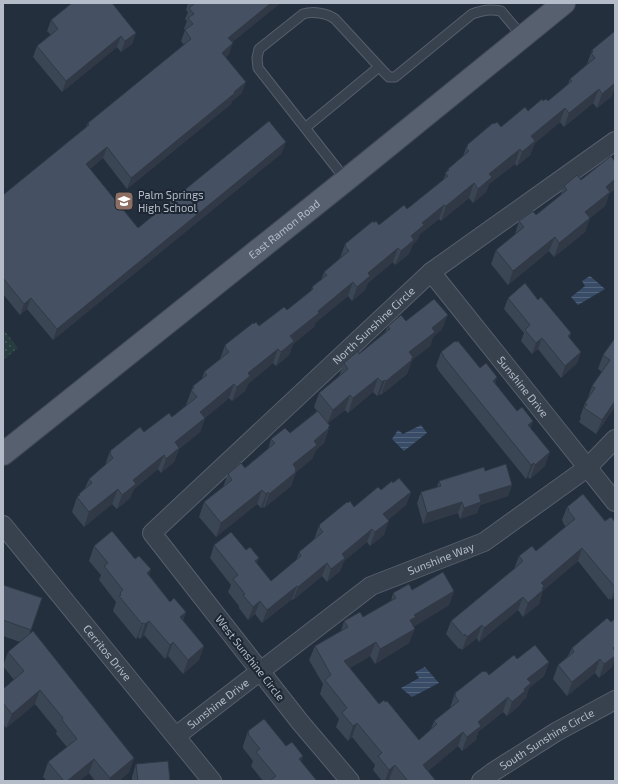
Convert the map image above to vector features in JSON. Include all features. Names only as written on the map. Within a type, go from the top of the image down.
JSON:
[{"type":"main road","name":"East Ramon Road","points":[[3,454],[346,180],[564,3]]},
{"type":"street","name":"North Sunshine Circle","points":[[152,533],[431,272],[615,141]]},
{"type":"street","name":"Sunshine Drive","points":[[431,272],[615,502]]},
{"type":"street","name":"Sunshine Way","points":[[261,670],[371,586],[484,542],[587,468],[615,439]]},
{"type":"street","name":"Cerritos Drive","points":[[3,525],[212,781]]},
{"type":"street","name":"West Sunshine Circle","points":[[152,533],[261,670],[300,722],[350,781]]},
{"type":"street","name":"Sunshine Drive","points":[[176,736],[261,670]]},
{"type":"street","name":"South Sunshine Circle","points":[[481,781],[556,732],[615,700]]},
{"type":"lane","points":[[346,180],[258,68],[257,58],[259,49],[303,14],[323,14],[335,19],[389,77],[395,77],[472,14],[482,10],[501,10],[523,36]]},
{"type":"lane","points":[[306,128],[379,67]]},
{"type":"green space","points":[[3,329],[18,348],[3,360]]},
{"type":"water","points":[[590,276],[605,289],[578,305],[571,297],[585,286],[582,281]]},
{"type":"water","points":[[421,425],[427,433],[404,451],[392,439],[398,430],[403,434]]},
{"type":"water","points":[[425,667],[439,683],[412,697],[401,688],[419,678],[415,672]]},
{"type":"building","points":[[72,3],[112,3],[136,33],[125,41],[121,36],[66,81],[37,46],[58,29],[51,20]]},
{"type":"building","points":[[194,3],[271,3],[228,38],[233,43],[222,53],[246,82],[234,92],[235,93],[131,178],[107,147],[86,164],[138,228],[269,121],[286,142],[57,329],[31,298],[24,304],[3,278],[3,195],[191,39],[185,30],[193,24],[188,18],[194,14],[189,8]]},
{"type":"building","points":[[615,31],[615,83],[602,94],[599,89],[569,113],[565,108],[531,136],[535,141],[522,152],[520,149],[489,174],[492,177],[478,189],[474,183],[446,206],[444,205],[422,223],[424,225],[411,236],[414,240],[401,251],[398,248],[368,273],[370,276],[357,287],[353,282],[318,311],[319,313],[290,336],[294,341],[281,352],[278,349],[248,373],[250,376],[237,387],[234,384],[200,412],[205,418],[175,442],[179,448],[166,459],[164,455],[133,480],[136,484],[122,495],[118,489],[89,512],[77,497],[92,483],[89,479],[113,458],[110,451],[140,427],[144,432],[169,413],[172,417],[197,397],[191,390],[194,388],[193,386],[207,375],[204,372],[229,352],[225,345],[253,323],[254,324],[256,322],[259,326],[284,307],[287,310],[312,290],[312,287],[327,275],[324,272],[349,251],[345,244],[373,221],[374,223],[376,221],[379,225],[404,205],[407,209],[448,176],[445,173],[449,170],[448,169],[469,151],[466,148],[468,146],[467,145],[493,123],[494,124],[497,122],[501,127],[525,107],[528,111],[542,99],[543,101],[546,99],[548,101],[572,81],[570,79],[595,58],[591,53],[593,52],[592,50]]},
{"type":"building","points":[[611,156],[615,162],[615,179],[606,187],[610,192],[585,212],[590,218],[559,243],[555,237],[513,271],[496,250],[524,227],[519,221],[533,211],[536,215],[567,190],[564,186],[577,175],[581,180]]},
{"type":"building","points":[[525,283],[538,300],[541,297],[571,333],[568,336],[581,352],[565,366],[542,338],[536,343],[525,330],[530,325],[508,298]]},
{"type":"building","points":[[434,299],[448,315],[432,328],[435,332],[409,352],[413,357],[411,359],[412,360],[386,381],[385,380],[382,382],[378,378],[353,398],[350,395],[333,410],[319,393],[348,369],[344,363],[358,351],[359,354],[390,329],[388,326],[401,315],[406,321]]},
{"type":"building","points":[[615,338],[615,401],[602,420],[584,408],[587,404],[585,403],[595,388],[592,386],[610,360],[603,355]]},
{"type":"building","points":[[455,341],[458,341],[480,368],[486,363],[497,377],[493,381],[517,411],[522,407],[533,421],[528,425],[550,452],[535,465],[534,463],[531,465],[443,356],[441,352]]},
{"type":"building","points":[[318,411],[330,426],[314,441],[317,445],[293,464],[296,472],[269,494],[268,492],[266,494],[262,490],[221,523],[204,502],[232,480],[228,474],[241,463],[245,468],[275,443],[271,439],[285,428],[290,433]]},
{"type":"building","points":[[506,464],[512,485],[479,495],[481,502],[464,508],[462,502],[427,513],[421,492],[441,486],[439,481],[484,467],[485,471]]},
{"type":"building","points":[[399,478],[411,492],[383,514],[389,521],[375,532],[372,529],[342,554],[345,558],[331,569],[327,563],[267,610],[260,601],[253,607],[243,595],[245,594],[233,579],[238,575],[214,545],[231,532],[246,550],[250,547],[259,558],[255,561],[271,581],[301,556],[299,552],[323,532],[319,525],[347,502],[348,503],[350,501],[354,507],[378,487],[381,490],[392,481],[393,483]]},
{"type":"building","points":[[583,494],[605,521],[611,517],[615,522],[615,585],[614,586],[582,548],[541,583],[544,586],[542,588],[543,590],[528,603],[523,597],[484,628],[482,625],[467,637],[465,634],[464,636],[451,621],[523,561],[519,556],[532,546],[536,551],[575,519],[567,507]]},
{"type":"building","points":[[112,531],[135,559],[139,556],[151,569],[147,573],[170,602],[174,598],[186,612],[180,617],[204,646],[188,660],[173,642],[170,645],[149,621],[142,624],[119,596],[123,590],[104,566],[108,563],[94,546]]},
{"type":"building","points":[[443,572],[454,591],[414,615],[416,617],[410,620],[415,629],[380,649],[376,642],[344,661],[379,704],[384,700],[385,702],[387,701],[419,740],[437,724],[434,721],[459,701],[455,696],[455,693],[483,671],[486,671],[489,675],[514,655],[517,659],[535,645],[549,662],[527,679],[531,683],[524,689],[525,691],[512,702],[508,697],[478,722],[481,726],[467,737],[463,732],[423,765],[436,781],[408,781],[395,765],[389,770],[378,756],[382,753],[357,723],[353,726],[342,713],[347,708],[325,680],[331,675],[315,646],[348,627],[344,621],[360,612],[363,617],[396,598],[393,593],[409,584],[412,590]]},
{"type":"building","points":[[3,585],[42,598],[31,630],[3,620]]},
{"type":"building","points":[[607,618],[611,622],[615,619],[615,646],[613,648],[615,651],[615,656],[604,664],[600,659],[572,682],[558,665],[574,652],[572,648]]},
{"type":"building","points":[[33,631],[134,758],[110,778],[94,759],[67,781],[64,781],[48,762],[77,739],[62,720],[63,718],[40,690],[12,714],[3,703],[3,689],[24,671],[8,652]]},
{"type":"building","points":[[264,719],[286,746],[292,742],[303,756],[299,759],[317,781],[271,780],[276,776],[256,752],[260,749],[248,734],[248,731]]},
{"type":"building","points":[[168,761],[170,781],[138,781],[136,764]]},
{"type":"place","name":"Palm Springs High School","points":[[124,201]]}]
